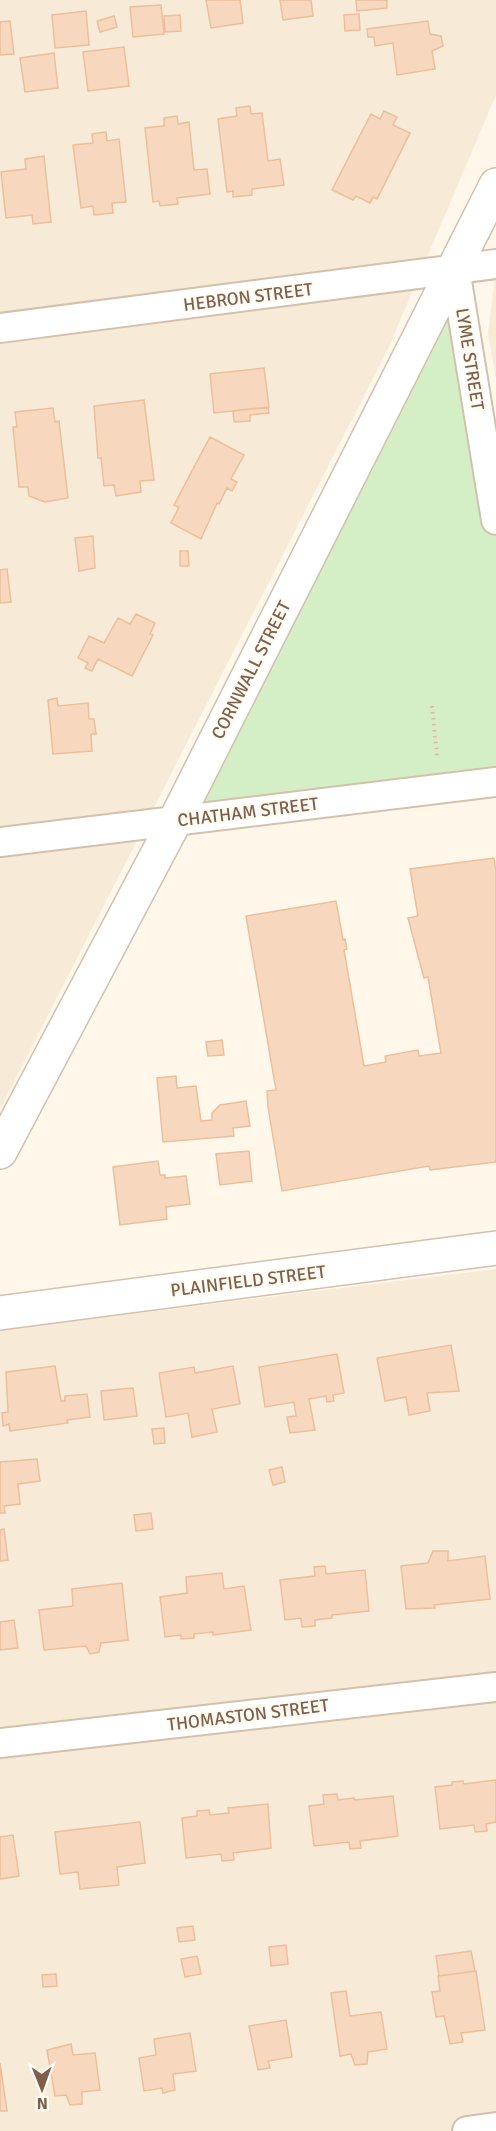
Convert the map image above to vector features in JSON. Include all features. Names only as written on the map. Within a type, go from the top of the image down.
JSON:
[{"type":"street","name":"CORNWALL STREET","points":[[0,1152],[175,821],[496,185]]},
{"type":"street","name":"HEBRON STREET","points":[[0,328],[496,264]]},
{"type":"street","name":"LYME STREET","points":[[455,269],[496,520]]},
{"type":"street","name":"CHATHAM STREET","points":[[0,842],[496,782]]},
{"type":"street","name":"PLAINFIELD STREET","points":[[0,1313],[496,1248]]},
{"type":"street","name":"THOMASTON STREET","points":[[0,1743],[496,1687]]},
{"type":"street","points":[[467,2131],[496,2127]]},
{"type":"path","points":[[432,706],[437,756]]},
{"type":"shaded area","points":[[0,0],[496,0],[496,95],[388,349],[0,1109]]},
{"type":"shaded area","points":[[496,271],[496,379],[488,333]]},
{"type":"shaded area","points":[[496,1269],[496,2131],[0,2131],[0,1330]]},
{"type":"green space","points":[[455,269],[496,520],[496,782],[175,821]]},
{"type":"building","points":[[206,0],[240,0],[243,23],[211,28]]},
{"type":"building","points":[[280,0],[311,0],[313,16],[283,20]]},
{"type":"building","points":[[356,0],[387,0],[387,8],[357,11]]},
{"type":"building","points":[[161,5],[164,34],[133,37],[130,7]]},
{"type":"building","points":[[86,11],[89,45],[55,48],[52,15]]},
{"type":"building","points":[[359,14],[360,30],[345,31],[344,15]]},
{"type":"building","points":[[180,15],[181,31],[165,32],[164,16]]},
{"type":"building","points":[[114,16],[117,27],[100,32],[97,21]]},
{"type":"building","points":[[10,21],[14,54],[0,55],[0,22]]},
{"type":"building","points":[[428,21],[430,34],[441,36],[443,46],[432,51],[435,69],[397,75],[393,43],[375,46],[374,37],[368,37],[367,29]]},
{"type":"building","points":[[124,47],[129,86],[88,91],[83,52]]},
{"type":"building","points":[[54,53],[58,88],[25,92],[20,58]]},
{"type":"building","points":[[250,106],[251,114],[262,113],[268,161],[280,159],[284,185],[252,189],[252,195],[233,197],[233,191],[227,192],[218,119],[237,116],[236,108]]},
{"type":"building","points":[[384,111],[397,117],[393,125],[410,133],[377,199],[373,197],[370,203],[356,196],[353,200],[332,190],[371,114],[380,119]]},
{"type":"building","points":[[177,116],[178,124],[189,122],[194,170],[207,169],[210,194],[177,198],[178,204],[160,206],[159,201],[153,202],[145,128],[164,126],[164,118]]},
{"type":"building","points":[[106,132],[107,141],[119,139],[126,202],[112,203],[113,213],[94,215],[93,206],[81,208],[73,145],[93,143],[92,134]]},
{"type":"building","points":[[44,156],[51,222],[33,224],[32,215],[6,218],[1,172],[26,169],[25,159]]},
{"type":"building","points":[[264,368],[269,407],[214,413],[210,374]]},
{"type":"building","points":[[144,400],[154,480],[140,481],[141,492],[116,496],[114,485],[104,486],[101,458],[98,458],[94,406]]},
{"type":"building","points":[[268,407],[269,413],[250,415],[250,421],[234,422],[233,411]]},
{"type":"building","points":[[53,408],[55,422],[59,421],[68,498],[45,502],[29,496],[28,487],[19,487],[13,427],[17,427],[15,412]]},
{"type":"building","points":[[210,437],[244,455],[231,479],[237,482],[232,491],[227,488],[219,504],[217,503],[201,539],[171,523],[179,507],[174,505]]},
{"type":"building","points":[[93,536],[95,568],[79,571],[75,538]]},
{"type":"building","points":[[180,551],[188,551],[189,566],[180,566]]},
{"type":"building","points":[[7,569],[11,602],[0,603],[0,570]]},
{"type":"building","points":[[136,614],[155,623],[150,634],[153,635],[132,676],[98,659],[92,671],[85,668],[88,663],[78,658],[89,636],[104,643],[118,618],[130,624]]},
{"type":"building","points":[[57,698],[58,706],[88,703],[89,719],[94,719],[96,734],[91,734],[92,751],[53,754],[48,700]]},
{"type":"building","points":[[494,858],[496,872],[496,1162],[430,1170],[429,1166],[282,1191],[267,1091],[276,1090],[246,916],[336,901],[343,940],[345,939],[347,949],[344,950],[364,1066],[386,1062],[385,1056],[418,1050],[419,1056],[441,1053],[428,977],[424,978],[408,918],[418,916],[410,869]]},
{"type":"building","points":[[222,1040],[224,1055],[208,1056],[206,1042]]},
{"type":"building","points":[[176,1076],[177,1088],[196,1086],[201,1121],[212,1120],[212,1113],[220,1105],[246,1101],[250,1126],[233,1128],[234,1136],[163,1142],[157,1078]]},
{"type":"building","points":[[249,1151],[252,1181],[220,1185],[216,1154]]},
{"type":"building","points":[[158,1161],[160,1175],[165,1175],[165,1178],[186,1176],[190,1204],[166,1207],[167,1219],[120,1225],[113,1167]]},
{"type":"building","points":[[451,1345],[459,1391],[427,1393],[430,1411],[409,1415],[406,1397],[385,1401],[377,1358]]},
{"type":"building","points":[[337,1354],[344,1393],[333,1395],[334,1401],[327,1402],[326,1396],[309,1399],[315,1430],[290,1433],[287,1417],[296,1416],[294,1402],[265,1407],[259,1367]]},
{"type":"building","points":[[55,1366],[61,1401],[65,1401],[65,1396],[87,1394],[90,1417],[67,1420],[68,1423],[10,1431],[9,1424],[3,1426],[2,1413],[8,1412],[6,1372]]},
{"type":"building","points":[[233,1366],[240,1404],[212,1409],[217,1432],[192,1437],[188,1413],[166,1417],[159,1373],[194,1367],[195,1373]]},
{"type":"building","points":[[133,1388],[137,1416],[104,1420],[101,1391]]},
{"type":"building","points":[[164,1428],[165,1443],[154,1444],[152,1429]]},
{"type":"building","points":[[37,1459],[40,1481],[18,1484],[20,1504],[4,1506],[5,1513],[0,1513],[0,1462]]},
{"type":"building","points":[[282,1467],[285,1482],[273,1485],[269,1470]]},
{"type":"building","points":[[151,1513],[153,1529],[136,1531],[134,1515]]},
{"type":"building","points":[[4,1529],[8,1560],[0,1561],[0,1530]]},
{"type":"building","points":[[433,1551],[448,1551],[448,1561],[485,1556],[490,1599],[434,1605],[435,1608],[406,1609],[401,1566],[428,1563]]},
{"type":"building","points":[[325,1566],[326,1574],[365,1570],[369,1611],[332,1615],[332,1618],[315,1620],[315,1626],[302,1627],[301,1618],[285,1620],[280,1580],[315,1576],[314,1567]]},
{"type":"building","points":[[222,1573],[224,1589],[244,1586],[251,1630],[213,1635],[213,1632],[194,1634],[194,1638],[181,1639],[181,1635],[165,1637],[160,1597],[187,1593],[186,1577]]},
{"type":"building","points":[[122,1583],[128,1640],[101,1643],[99,1652],[90,1654],[86,1646],[44,1650],[39,1610],[73,1606],[72,1589]]},
{"type":"building","points":[[14,1620],[18,1648],[0,1650],[0,1622]]},
{"type":"building","points":[[496,1780],[496,1822],[486,1824],[487,1831],[475,1832],[474,1825],[440,1829],[435,1787],[452,1785],[452,1782],[463,1781],[464,1784]]},
{"type":"building","points":[[337,1794],[338,1800],[393,1796],[398,1836],[360,1841],[361,1848],[350,1849],[349,1842],[314,1846],[309,1806],[324,1804],[323,1795]]},
{"type":"building","points":[[268,1804],[271,1848],[233,1853],[234,1860],[222,1861],[221,1854],[186,1858],[182,1818],[197,1816],[197,1811],[209,1810],[210,1815],[229,1813],[228,1808]]},
{"type":"building","points":[[140,1822],[145,1863],[117,1867],[119,1885],[80,1889],[78,1872],[60,1874],[55,1832]]},
{"type":"building","points":[[13,1835],[19,1876],[0,1879],[0,1837]]},
{"type":"building","points":[[193,1926],[195,1940],[179,1942],[177,1928]]},
{"type":"building","points":[[286,1945],[288,1964],[271,1966],[269,1947]]},
{"type":"building","points":[[471,1951],[475,1971],[439,1976],[436,1956]]},
{"type":"building","points":[[197,1956],[201,1974],[185,1977],[181,1959]]},
{"type":"building","points":[[476,1971],[485,2030],[461,2033],[463,2042],[450,2044],[444,2016],[436,2017],[432,1992],[440,1991],[438,1976]]},
{"type":"building","points":[[56,1974],[57,1986],[43,1987],[42,1975]]},
{"type":"building","points":[[346,1991],[350,2016],[381,2012],[387,2049],[368,2052],[367,2064],[355,2065],[351,2054],[340,2056],[331,1993]]},
{"type":"building","points":[[286,2020],[292,2057],[268,2061],[270,2068],[258,2070],[249,2026]]},
{"type":"building","points":[[190,2033],[196,2071],[173,2074],[175,2090],[163,2093],[162,2088],[144,2091],[139,2058],[156,2055],[154,2039]]},
{"type":"building","points":[[71,2044],[73,2055],[95,2053],[100,2090],[82,2092],[82,2104],[70,2105],[66,2095],[55,2096],[47,2050]]},
{"type":"building","points":[[0,2063],[7,2111],[0,2111]]}]
